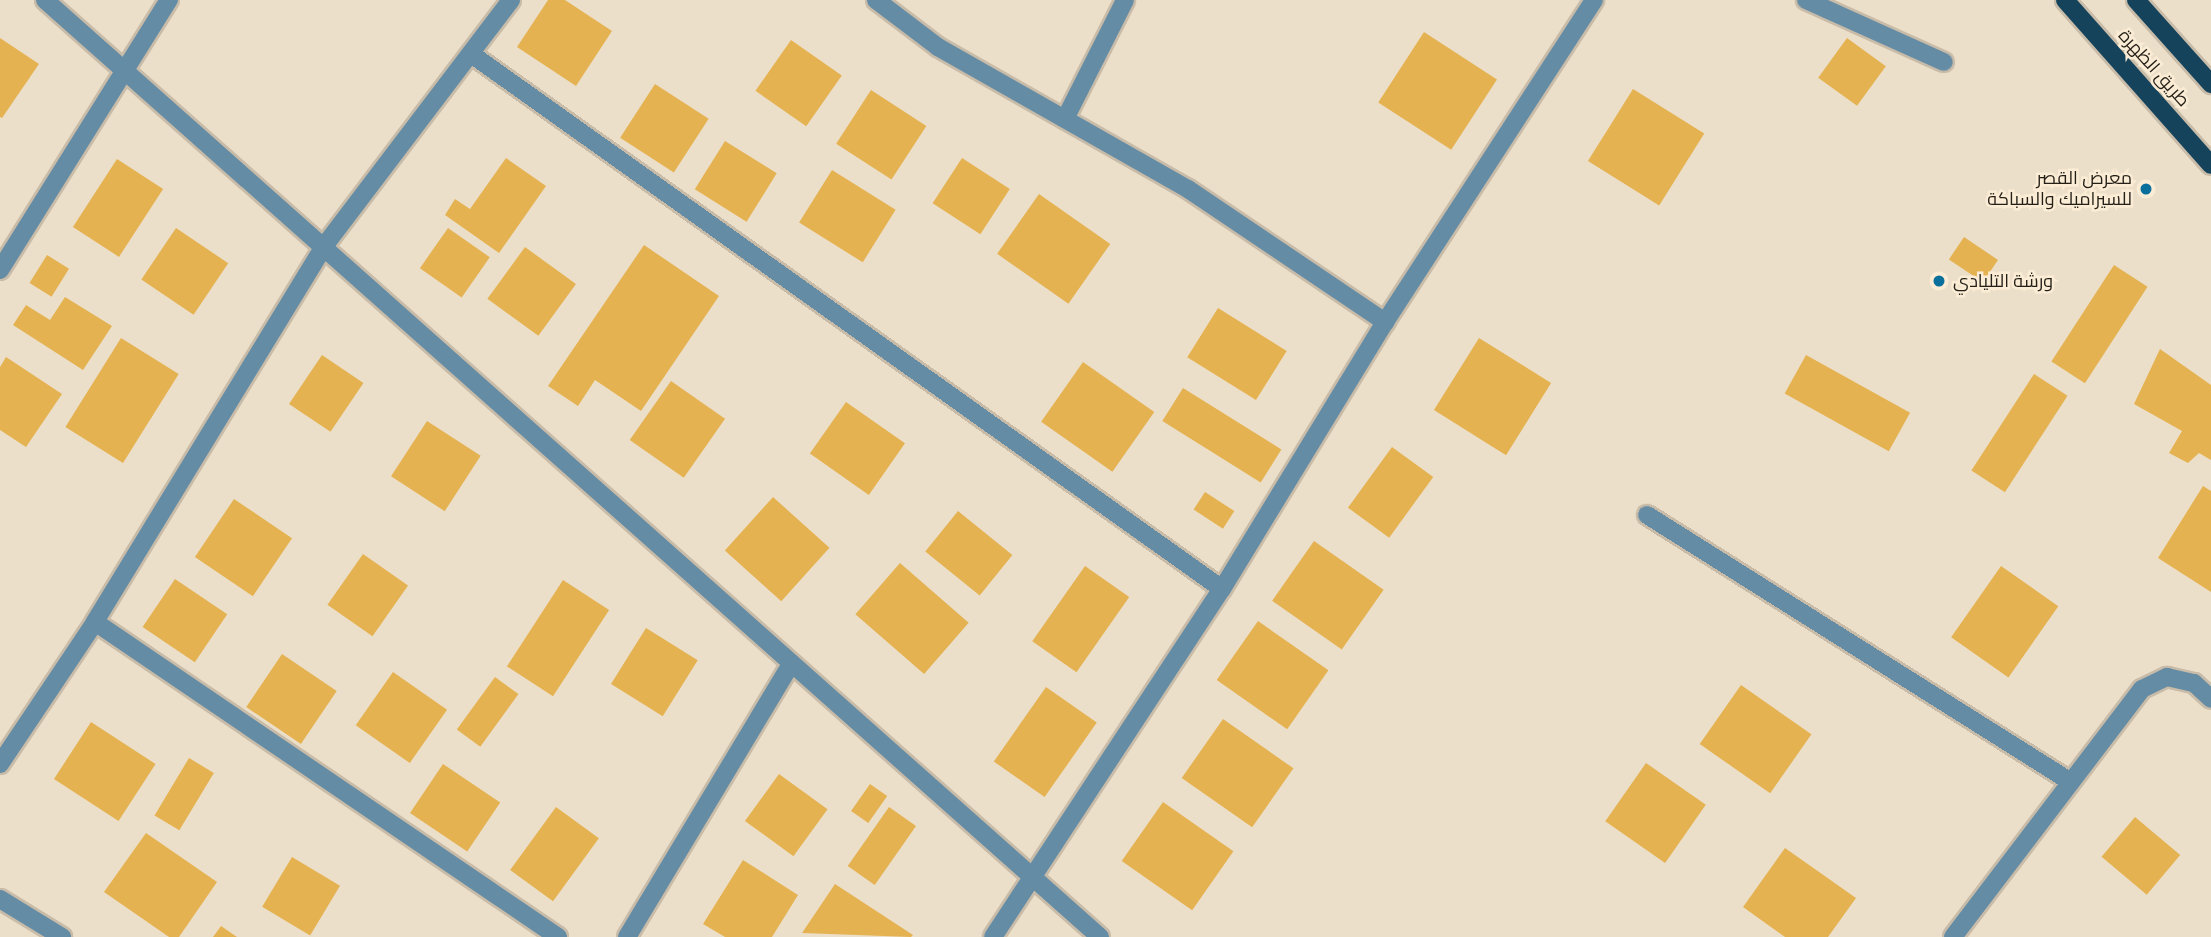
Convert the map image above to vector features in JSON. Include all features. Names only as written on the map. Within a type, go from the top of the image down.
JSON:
[{"type":"main road","name":"طريق الظهرة","points":[[2065,0],[2211,164]]},
{"type":"main road","name":"طريق الظهرة","points":[[2136,0],[2211,84]]},
{"type":"street","points":[[45,0],[125,66],[323,248],[1100,937]]},
{"type":"street","points":[[0,270],[125,66],[169,0]]},
{"type":"street","points":[[0,764],[95,622],[323,248],[474,56],[511,0]]},
{"type":"street","points":[[876,0],[938,47],[1188,189],[1385,322]]},
{"type":"street","points":[[1065,119],[1125,0]]},
{"type":"street","points":[[993,937],[1031,875],[1222,589],[1385,322],[1594,0]]},
{"type":"street","points":[[1806,0],[1944,62]]},
{"type":"street","points":[[474,56],[1222,589]]},
{"type":"street","points":[[1647,516],[2069,781]]},
{"type":"street","points":[[95,622],[558,937]]},
{"type":"street","points":[[627,937],[791,664]]},
{"type":"street","points":[[1960,934],[2069,781],[2142,689],[2167,677],[2194,683],[2211,699]]},
{"type":"street","points":[[0,898],[62,937]]},
{"type":"building","points":[[548,0],[565,0],[612,31],[576,86],[517,47]]},
{"type":"building","points":[[1424,32],[1497,79],[1451,150],[1378,102]]},
{"type":"building","points":[[0,38],[39,64],[2,118],[0,117]]},
{"type":"building","points":[[1847,38],[1886,66],[1857,106],[1818,78]]},
{"type":"building","points":[[791,40],[842,76],[806,126],[755,91]]},
{"type":"building","points":[[655,84],[709,119],[674,173],[620,138]]},
{"type":"building","points":[[1633,89],[1704,134],[1659,206],[1588,161]]},
{"type":"building","points":[[871,90],[926,126],[891,180],[836,144]]},
{"type":"building","points":[[725,141],[777,173],[747,222],[695,189]]},
{"type":"building","points":[[506,158],[546,186],[499,253],[445,215],[455,199],[470,209]]},
{"type":"building","points":[[962,158],[1010,189],[980,234],[933,203]]},
{"type":"building","points":[[117,159],[163,189],[119,257],[73,227]]},
{"type":"building","points":[[832,170],[896,210],[863,262],[799,223]]},
{"type":"building","points":[[1039,194],[1110,244],[1068,304],[997,254]]},
{"type":"building","points":[[176,228],[228,263],[194,315],[141,279]]},
{"type":"building","points":[[448,228],[490,257],[462,297],[420,268]]},
{"type":"building","points":[[1964,237],[1998,260],[1983,282],[1949,259]]},
{"type":"building","points":[[644,245],[719,296],[641,411],[595,380],[578,406],[548,386]]},
{"type":"building","points":[[525,247],[576,284],[538,336],[487,299]]},
{"type":"building","points":[[47,255],[69,269],[52,297],[30,283]]},
{"type":"building","points":[[2114,265],[2148,287],[2085,383],[2051,361]]},
{"type":"building","points":[[65,297],[112,326],[83,370],[13,325],[26,305],[50,320]]},
{"type":"building","points":[[1218,308],[1287,351],[1256,400],[1187,357]]},
{"type":"building","points":[[121,338],[179,374],[123,463],[65,427]]},
{"type":"building","points":[[1479,338],[1551,383],[1506,455],[1434,410]]},
{"type":"building","points":[[2160,349],[2211,385],[2211,460],[2199,453],[2188,463],[2169,453],[2182,431],[2134,404]]},
{"type":"building","points":[[322,355],[363,383],[330,432],[289,404]]},
{"type":"building","points":[[1806,355],[1910,413],[1889,451],[1785,393]]},
{"type":"building","points":[[6,357],[62,394],[26,447],[0,430],[0,367]]},
{"type":"building","points":[[1083,362],[1154,412],[1112,472],[1041,422]]},
{"type":"building","points":[[2034,374],[2068,396],[2005,492],[1971,470]]},
{"type":"building","points":[[671,381],[725,419],[684,478],[630,440]]},
{"type":"building","points":[[1183,388],[1281,449],[1261,483],[1162,421]]},
{"type":"building","points":[[846,402],[905,443],[869,495],[810,454]]},
{"type":"building","points":[[427,421],[481,456],[445,511],[391,476]]},
{"type":"building","points":[[1392,447],[1433,477],[1389,538],[1348,508]]},
{"type":"building","points":[[2203,486],[2211,491],[2211,592],[2158,558]]},
{"type":"building","points":[[1205,492],[1234,511],[1223,529],[1194,510]]},
{"type":"building","points":[[773,497],[829,548],[781,601],[725,551]]},
{"type":"building","points":[[234,499],[292,538],[253,596],[195,557]]},
{"type":"building","points":[[958,511],[1012,555],[980,595],[925,551]]},
{"type":"building","points":[[1314,541],[1384,590],[1342,650],[1272,601]]},
{"type":"building","points":[[363,554],[408,586],[372,636],[327,605]]},
{"type":"building","points":[[900,563],[969,623],[924,674],[855,614]]},
{"type":"building","points":[[1085,566],[1129,597],[1076,672],[1032,641]]},
{"type":"building","points":[[2001,566],[2058,606],[2008,677],[1951,637]]},
{"type":"building","points":[[175,579],[227,614],[195,662],[143,627]]},
{"type":"building","points":[[563,580],[609,610],[553,696],[507,666]]},
{"type":"building","points":[[1258,621],[1328,670],[1287,729],[1217,680]]},
{"type":"building","points":[[646,628],[698,660],[663,716],[611,684]]},
{"type":"building","points":[[282,654],[337,691],[301,744],[246,707]]},
{"type":"building","points":[[393,672],[447,710],[410,763],[356,725]]},
{"type":"building","points":[[495,677],[518,694],[480,747],[457,730]]},
{"type":"building","points":[[1741,685],[1811,734],[1770,793],[1700,744]]},
{"type":"building","points":[[1046,687],[1097,723],[1045,797],[994,762]]},
{"type":"building","points":[[1223,719],[1293,768],[1252,827],[1182,778]]},
{"type":"building","points":[[91,722],[156,764],[119,821],[54,779]]},
{"type":"building","points":[[189,758],[214,773],[179,830],[154,815]]},
{"type":"building","points":[[1646,763],[1706,805],[1665,863],[1605,821]]},
{"type":"building","points":[[443,764],[500,803],[467,851],[410,813]]},
{"type":"building","points":[[779,774],[828,809],[793,856],[745,821]]},
{"type":"building","points":[[870,784],[887,796],[868,823],[851,811]]},
{"type":"building","points":[[1163,802],[1233,851],[1192,910],[1122,861]]},
{"type":"building","points":[[556,807],[599,838],[553,901],[510,870]]},
{"type":"building","points":[[889,807],[916,826],[875,885],[848,866]]},
{"type":"building","points":[[2135,817],[2180,855],[2147,895],[2102,857]]},
{"type":"building","points":[[146,833],[217,882],[179,937],[169,937],[104,892]]},
{"type":"building","points":[[1785,848],[1856,898],[1828,937],[1785,937],[1743,907]]},
{"type":"building","points":[[292,857],[340,886],[310,936],[262,907]]},
{"type":"building","points":[[743,860],[798,895],[772,937],[725,937],[703,924]]},
{"type":"building","points":[[835,884],[913,935],[802,933]]},
{"type":"building","points":[[221,926],[237,937],[213,937]]},
{"type":"place","name":"معرض القصر للسيراميك والسباكة","points":[[2146,189]]},
{"type":"place","name":"ورشة التليادي","points":[[1939,281]]}]
